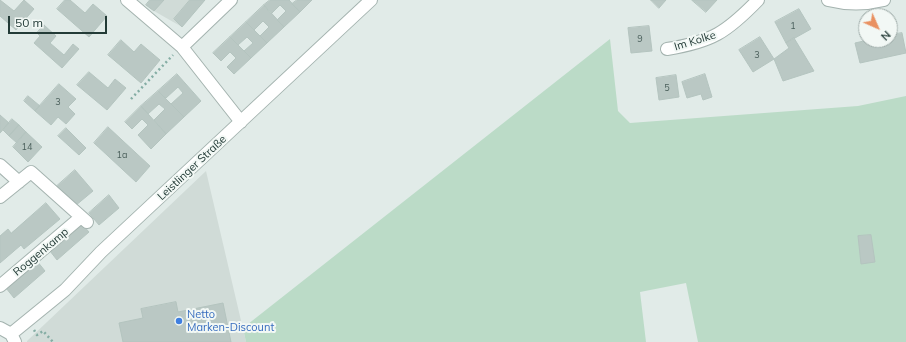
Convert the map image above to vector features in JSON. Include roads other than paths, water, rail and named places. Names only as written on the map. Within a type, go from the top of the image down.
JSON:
[{"type":"street","points":[[127,0],[182,46],[241,122]]},
{"type":"street","points":[[182,46],[231,0]]},
{"type":"street","name":"Leistlinger Straße","points":[[0,328],[13,338],[65,290],[101,252],[371,0]]},
{"type":"street","name":"Im Kolke","points":[[667,49],[696,44],[721,34],[736,23],[758,0]]},
{"type":"street","points":[[828,0],[846,5],[864,4],[884,0]]},
{"type":"street","points":[[0,165],[19,182]]},
{"type":"street","name":"Roggenkamp","points":[[0,197],[31,172],[84,219],[0,286]]},
{"type":"place","name":"Netto Marken-Discount","points":[[179,321]]}]
